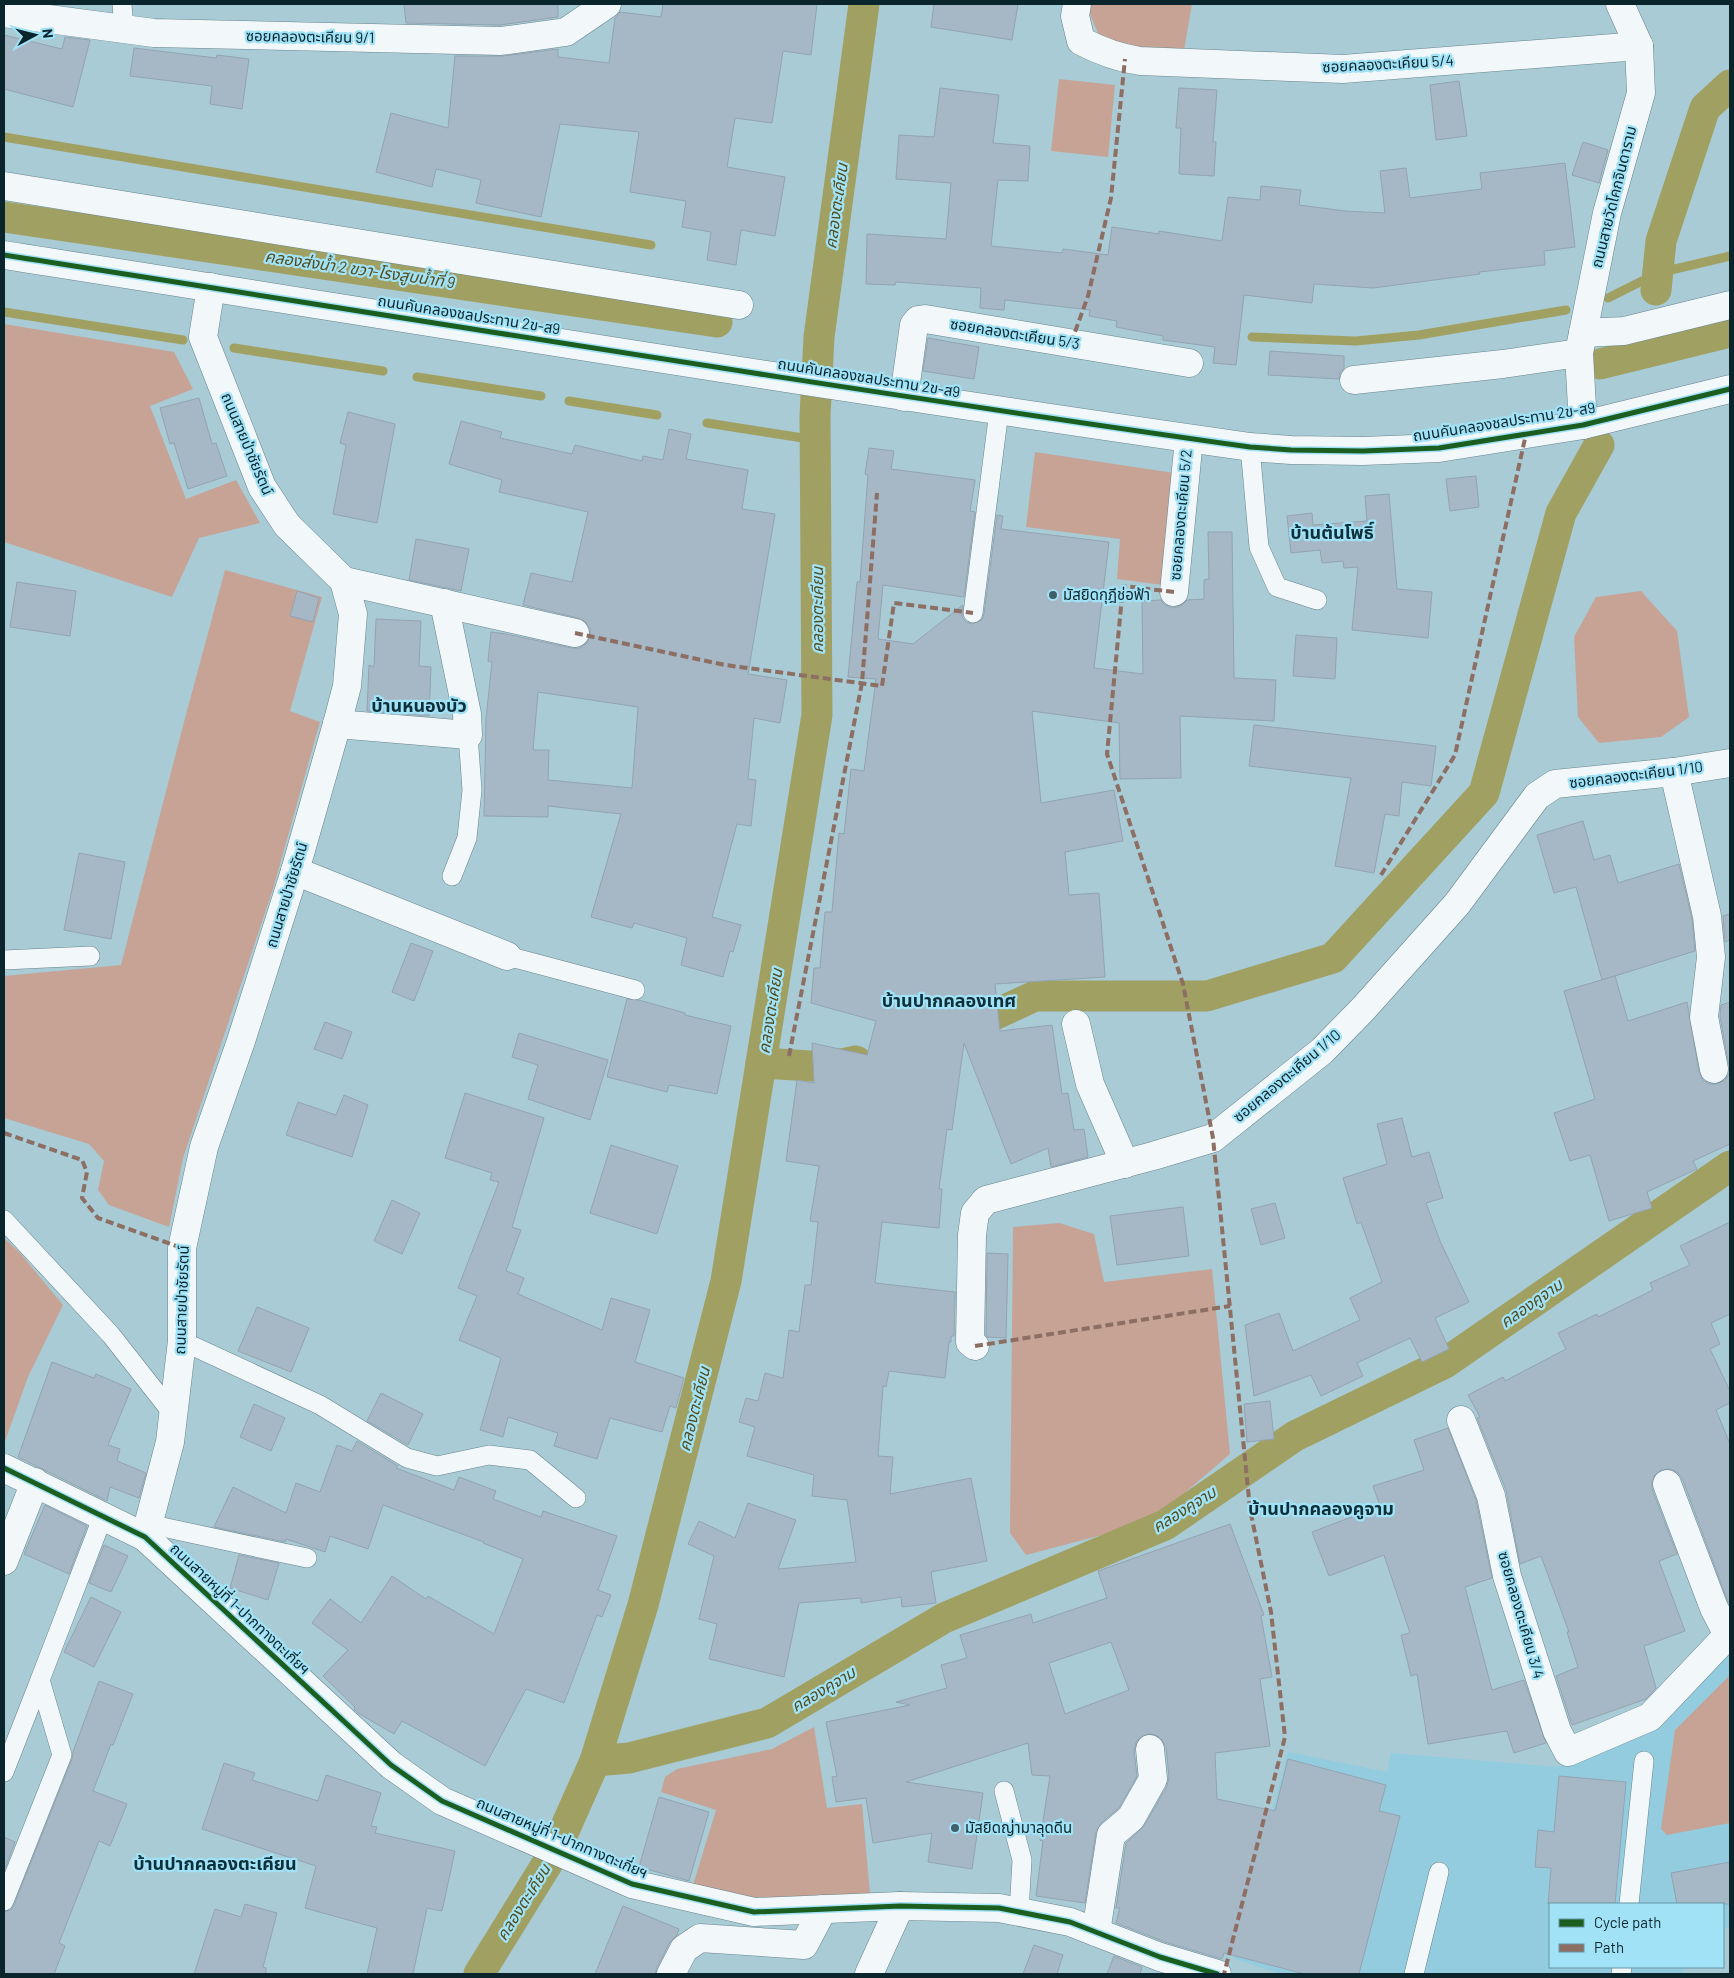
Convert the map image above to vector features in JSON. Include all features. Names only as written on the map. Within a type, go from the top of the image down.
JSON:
[{"type":"street","name":"ซอยคลองตะเคียน 9/1","points":[[4,13],[123,17],[154,33],[501,41],[566,32],[607,4]]},
{"type":"street","name":"ซอยคลองตะเคียน 5/4","points":[[1076,4],[1075,16],[1081,40],[1102,51],[1125,59],[1140,61],[1343,69],[1639,46]]},
{"type":"street","name":"ถนนสายวัดโคกจินดาราม","points":[[1583,425],[1581,343],[1607,213],[1641,93],[1639,46],[1620,4]]},
{"type":"street","points":[[4,186],[739,305]]},
{"type":"street","name":"ถนนคันคลองชลประทาน 2ข-ส9","points":[[4,255],[748,371],[876,393],[1250,447],[1291,450],[1363,451],[1439,448],[1583,425],[1730,389]]},
{"type":"street","name":"ถนนสายป่าชัยรัตน์","points":[[147,1531],[170,1442],[182,1341],[182,1248],[204,1148],[241,1042],[295,871],[337,724],[347,686],[353,614],[344,581],[287,525],[262,487],[203,338],[211,287]]},
{"type":"street","points":[[1354,380],[1503,364],[1624,331],[1730,305]]},
{"type":"street","name":"ซอยคลองตะเคียน 5/3","points":[[904,397],[914,325],[918,320],[925,319],[1189,363]]},
{"type":"street","name":"ซอยคลองตะเคียน 5/2","points":[[1174,592],[1189,439]]},
{"type":"street","points":[[344,581],[575,633]]},
{"type":"street","points":[[337,724],[468,735],[467,714],[444,603]]},
{"type":"street","name":"ซอยคลองตะเคียน 1/10","points":[[975,1346],[970,1342],[972,1234],[975,1213],[986,1200],[1125,1164],[1213,1138],[1322,1051],[1364,1008],[1457,904],[1537,796],[1555,784],[1674,772],[1730,763]]},
{"type":"street","points":[[1674,772],[1707,916],[1711,957],[1704,1016],[1714,1070]]},
{"type":"street","points":[[295,871],[507,956]]},
{"type":"street","points":[[1076,1024],[1090,1084],[1125,1164]]},
{"type":"street","name":"ซอยคลองตะเคียน 3/4","points":[[1461,1420],[1491,1496],[1507,1576],[1557,1730],[1568,1752],[1650,1717],[1729,1634]]},
{"type":"street","name":"ถนนสายหมู่ที่ 1-ปากทางตะเกี่ยฯ","points":[[4,1468],[103,1516],[147,1531],[391,1765],[442,1801],[632,1884],[754,1912],[900,1906],[999,1908],[1070,1922],[1096,1932],[1157,1965],[1217,1974]]},
{"type":"street","points":[[4,1561],[35,1482]]},
{"type":"street","points":[[1667,1484],[1714,1608],[1729,1634]]},
{"type":"street","points":[[1096,1932],[1111,1835],[1131,1818],[1153,1779],[1150,1750]]},
{"type":"street","points":[[869,1974],[900,1906]]},
{"type":"street","points":[[671,1974],[684,1948],[700,1938],[804,1945],[823,1909]]},
{"type":"lane","points":[[973,613],[999,411]]},
{"type":"lane","points":[[1250,447],[1260,547],[1276,587],[1318,600]]},
{"type":"lane","points":[[452,876],[467,838],[472,790],[468,735]]},
{"type":"lane","points":[[4,960],[90,956]]},
{"type":"lane","points":[[507,956],[635,990]]},
{"type":"lane","points":[[4,1220],[111,1335],[173,1414]]},
{"type":"lane","points":[[182,1341],[320,1405],[407,1458],[437,1466],[488,1455],[530,1460],[576,1498]]},
{"type":"lane","points":[[4,1772],[103,1516]]},
{"type":"lane","points":[[147,1531],[307,1558]]},
{"type":"lane","points":[[4,1901],[62,1754],[40,1680]]},
{"type":"lane","points":[[1629,1903],[1644,1761]]},
{"type":"lane","points":[[1004,1790],[1022,1860],[1018,1912]]},
{"type":"lane","points":[[1414,1974],[1439,1872]]},
{"type":"shaded area","points":[[1089,4],[1192,4],[1183,56],[1115,45],[1098,33],[1089,12]]},
{"type":"shaded area","points":[[1059,79],[1115,85],[1108,157],[1051,151]]},
{"type":"shaded area","points":[[4,324],[174,352],[193,389],[150,406],[186,499],[236,480],[260,523],[199,538],[172,597],[4,542]]},
{"type":"shaded area","points":[[1035,452],[1174,473],[1163,585],[1117,579],[1120,539],[1026,527]]},
{"type":"shaded area","points":[[225,570],[322,597],[290,711],[320,722],[273,889],[183,1158],[169,1227],[109,1205],[98,1190],[104,1161],[89,1144],[4,1118],[4,976],[121,965]]},
{"type":"shaded area","points":[[1641,591],[1677,631],[1689,717],[1661,737],[1599,743],[1578,717],[1574,637],[1596,597]]},
{"type":"shaded area","points":[[1059,1223],[1094,1234],[1104,1282],[1212,1269],[1230,1454],[1166,1509],[1117,1531],[1026,1555],[1010,1533],[1013,1227]]},
{"type":"shaded area","points":[[4,1238],[20,1253],[63,1305],[28,1377],[4,1444]]},
{"type":"shaded area","points":[[1730,1653],[1730,1927],[1724,1928],[1724,1903],[1549,1903],[1549,1968],[1683,1968],[1682,1974],[1280,1974],[1233,1958],[1288,1752],[1387,1772],[1391,1753],[1558,1767],[1663,1720]]},
{"type":"shaded area","points":[[1730,1675],[1730,1823],[1667,1835],[1661,1829],[1675,1730]]},
{"type":"shaded area","points":[[814,1727],[827,1808],[862,1804],[870,1893],[817,1898],[757,1898],[693,1885],[716,1810],[661,1792],[665,1777],[677,1769],[772,1749]]},
{"type":"building","points":[[404,4],[558,4],[558,17],[500,25],[406,23]]},
{"type":"building","points":[[663,4],[817,4],[811,55],[783,51],[772,123],[735,118],[727,167],[785,177],[775,236],[741,230],[736,265],[707,260],[711,232],[682,227],[686,201],[630,192],[639,132],[560,124],[541,217],[476,203],[481,180],[436,169],[432,187],[376,172],[391,113],[448,128],[455,56],[503,56],[558,49],[558,57],[609,63],[615,18],[620,12],[661,17]]},
{"type":"building","points":[[934,4],[1018,4],[1012,40],[931,27]]},
{"type":"building","points":[[4,35],[62,49],[65,37],[90,40],[73,107],[4,89]]},
{"type":"building","points":[[134,48],[216,58],[217,55],[249,59],[242,109],[210,104],[212,86],[130,76]]},
{"type":"building","points":[[1459,81],[1467,136],[1436,140],[1430,85]]},
{"type":"building","points":[[940,88],[999,95],[993,143],[1030,146],[1028,181],[998,180],[991,246],[1062,253],[1063,249],[1108,255],[1112,227],[1159,234],[1159,231],[1222,241],[1228,197],[1260,200],[1261,186],[1301,190],[1299,205],[1345,211],[1385,213],[1380,171],[1406,168],[1410,198],[1482,189],[1480,173],[1565,163],[1575,247],[1544,251],[1545,265],[1479,272],[1480,274],[1373,288],[1314,284],[1312,303],[1244,295],[1236,365],[1213,363],[1215,347],[1163,340],[1163,336],[1116,327],[1117,321],[1089,316],[1090,310],[1005,300],[1004,310],[980,308],[981,288],[896,282],[895,285],[866,284],[867,234],[946,239],[951,183],[896,179],[899,135],[934,137]]},
{"type":"building","points":[[1179,88],[1217,90],[1213,142],[1216,142],[1214,176],[1179,174],[1181,128],[1176,128]]},
{"type":"building","points":[[1583,142],[1608,150],[1599,183],[1572,175]]},
{"type":"building","points":[[928,338],[979,347],[974,379],[923,371]]},
{"type":"building","points":[[1270,351],[1344,356],[1344,368],[1340,373],[1339,379],[1268,375]]},
{"type":"building","points":[[199,398],[212,444],[216,443],[227,476],[188,489],[174,443],[170,444],[160,408]]},
{"type":"building","points":[[348,412],[395,424],[377,523],[333,514],[346,445],[340,443]]},
{"type":"building","points":[[461,421],[502,432],[500,438],[572,454],[575,445],[642,461],[643,456],[663,460],[669,429],[691,434],[686,459],[748,470],[742,509],[775,514],[748,674],[787,680],[780,723],[754,718],[748,779],[756,780],[751,826],[737,824],[712,917],[741,925],[733,952],[730,951],[723,977],[681,965],[687,938],[634,923],[632,928],[591,917],[621,814],[548,806],[548,817],[484,816],[486,719],[492,662],[488,661],[491,632],[572,648],[580,648],[587,643],[590,629],[585,621],[523,605],[531,573],[572,582],[588,512],[499,492],[502,480],[449,464]],"holes":[[[538,692],[638,707],[632,788],[548,780],[549,750],[533,750]]]},
{"type":"building","points":[[869,448],[894,451],[891,469],[975,480],[970,511],[975,512],[964,597],[883,585],[878,639],[913,644],[963,605],[962,617],[966,622],[972,624],[982,620],[997,515],[1003,516],[1001,529],[1109,542],[1094,668],[1143,674],[1142,601],[1161,600],[1165,605],[1173,608],[1181,606],[1187,600],[1204,599],[1204,580],[1209,579],[1208,532],[1232,532],[1234,678],[1276,680],[1274,721],[1180,716],[1181,778],[1120,779],[1119,723],[1032,711],[1041,803],[1114,790],[1123,841],[1065,852],[1069,895],[1099,893],[1105,977],[995,984],[1000,1031],[1052,1025],[1062,1094],[1068,1093],[1074,1130],[1084,1129],[1088,1157],[1051,1167],[1048,1148],[1011,1164],[964,1043],[952,1130],[947,1129],[939,1189],[942,1189],[939,1228],[882,1222],[875,1283],[955,1292],[954,1336],[951,1336],[951,1342],[949,1342],[945,1378],[889,1371],[886,1387],[883,1386],[878,1456],[893,1457],[890,1494],[971,1478],[987,1561],[931,1572],[936,1603],[902,1607],[901,1597],[861,1603],[861,1598],[799,1603],[784,1677],[709,1659],[717,1624],[699,1619],[714,1556],[688,1544],[699,1521],[735,1538],[748,1503],[796,1520],[778,1569],[856,1562],[847,1500],[812,1496],[814,1475],[747,1456],[755,1427],[739,1422],[746,1398],[758,1401],[765,1373],[783,1378],[789,1330],[799,1332],[805,1285],[811,1285],[818,1222],[810,1221],[819,1166],[786,1161],[797,1080],[814,1083],[812,1043],[867,1055],[876,1021],[811,1003],[814,968],[820,968],[825,912],[832,912],[839,833],[844,834],[851,769],[864,771],[876,679],[848,677],[857,582],[860,582],[868,475],[865,474]]},
{"type":"building","points":[[1476,476],[1479,507],[1450,511],[1446,479]]},
{"type":"building","points":[[1389,494],[1397,589],[1432,592],[1428,638],[1352,630],[1358,567],[1344,568],[1343,561],[1322,563],[1320,550],[1291,553],[1287,516],[1312,513],[1313,525],[1367,521],[1365,496]]},
{"type":"building","points":[[416,539],[469,549],[461,591],[409,580]]},
{"type":"building","points":[[17,582],[76,591],[70,636],[10,627]]},
{"type":"building","points":[[297,591],[319,598],[313,622],[290,616]]},
{"type":"building","points":[[376,619],[421,621],[419,666],[431,667],[429,716],[367,711],[369,665],[374,667]]},
{"type":"building","points":[[1296,635],[1337,638],[1335,679],[1293,676]]},
{"type":"building","points":[[1254,725],[1436,746],[1431,786],[1402,782],[1399,816],[1385,814],[1374,873],[1335,866],[1351,778],[1249,766]]},
{"type":"building","points":[[1583,821],[1594,860],[1610,855],[1618,883],[1679,864],[1692,919],[1695,951],[1602,980],[1576,887],[1554,893],[1537,835]]},
{"type":"building","points":[[79,853],[125,862],[111,939],[64,930]]},
{"type":"building","points":[[1730,914],[1730,940],[1725,942],[1723,916]]},
{"type":"building","points":[[411,943],[433,951],[414,1001],[392,992]]},
{"type":"building","points":[[1615,976],[1628,1021],[1687,1002],[1699,1072],[1703,1080],[1709,1084],[1724,1081],[1729,1074],[1720,1016],[1721,1005],[1730,1002],[1730,1144],[1693,1161],[1697,1169],[1647,1192],[1652,1208],[1609,1221],[1590,1155],[1570,1161],[1554,1113],[1595,1099],[1564,991]]},
{"type":"building","points":[[627,999],[639,1000],[685,1013],[685,1015],[731,1026],[717,1094],[669,1085],[667,1092],[607,1077]]},
{"type":"building","points":[[325,1022],[352,1032],[342,1059],[314,1049]]},
{"type":"building","points":[[519,1033],[608,1060],[590,1120],[528,1099],[538,1065],[512,1057]]},
{"type":"building","points":[[465,1093],[544,1118],[512,1227],[521,1230],[506,1271],[524,1278],[518,1294],[602,1330],[611,1298],[650,1310],[635,1362],[684,1378],[676,1408],[670,1406],[662,1432],[610,1418],[597,1459],[554,1446],[558,1433],[508,1417],[503,1437],[480,1430],[501,1358],[459,1340],[477,1296],[458,1288],[499,1182],[490,1180],[492,1173],[445,1158]]},
{"type":"building","points":[[344,1095],[368,1105],[352,1157],[286,1135],[298,1102],[336,1115]]},
{"type":"building","points":[[1402,1118],[1412,1157],[1429,1152],[1443,1198],[1426,1203],[1440,1241],[1469,1302],[1435,1318],[1449,1349],[1422,1362],[1410,1338],[1357,1363],[1363,1376],[1321,1396],[1311,1375],[1254,1396],[1245,1325],[1279,1313],[1293,1351],[1360,1320],[1350,1298],[1382,1282],[1361,1222],[1357,1224],[1343,1178],[1387,1164],[1377,1124]]},
{"type":"building","points":[[611,1145],[678,1166],[657,1234],[590,1213]]},
{"type":"building","points":[[392,1200],[420,1213],[402,1254],[374,1241]]},
{"type":"building","points":[[1275,1203],[1285,1238],[1261,1245],[1251,1209]]},
{"type":"building","points":[[1183,1207],[1189,1256],[1117,1265],[1110,1216]]},
{"type":"building","points":[[1730,1222],[1730,1314],[1711,1323],[1720,1344],[1710,1349],[1730,1391],[1730,1403],[1716,1410],[1730,1444],[1730,1603],[1728,1602],[1682,1478],[1677,1472],[1670,1469],[1661,1470],[1655,1475],[1652,1489],[1677,1554],[1659,1561],[1685,1631],[1644,1646],[1656,1688],[1646,1699],[1572,1725],[1556,1676],[1578,1667],[1567,1632],[1569,1632],[1541,1556],[1520,1564],[1506,1490],[1477,1418],[1480,1417],[1468,1395],[1503,1377],[1505,1381],[1566,1349],[1558,1333],[1597,1314],[1598,1317],[1653,1290],[1650,1283],[1690,1265],[1680,1246]]},
{"type":"building","points":[[987,1253],[1008,1254],[1006,1338],[987,1337],[986,1335]]},
{"type":"building","points":[[257,1307],[309,1328],[291,1372],[238,1351]]},
{"type":"building","points":[[52,1362],[94,1378],[96,1374],[131,1389],[108,1445],[120,1449],[117,1461],[146,1473],[139,1498],[110,1487],[107,1501],[18,1457]]},
{"type":"building","points":[[381,1393],[423,1414],[408,1445],[367,1421]]},
{"type":"building","points":[[1270,1401],[1274,1439],[1247,1442],[1244,1404]]},
{"type":"building","points":[[254,1404],[285,1418],[271,1451],[240,1437]]},
{"type":"building","points":[[1448,1428],[1476,1500],[1492,1578],[1465,1587],[1492,1690],[1524,1680],[1546,1743],[1514,1753],[1507,1731],[1428,1744],[1417,1674],[1411,1676],[1401,1635],[1410,1633],[1384,1555],[1329,1576],[1312,1532],[1380,1506],[1373,1486],[1424,1470],[1414,1440]]},
{"type":"building","points":[[357,1441],[398,1466],[396,1468],[454,1490],[459,1477],[496,1491],[493,1499],[541,1517],[543,1511],[617,1536],[598,1590],[611,1595],[602,1617],[597,1615],[564,1703],[526,1689],[485,1766],[402,1721],[394,1734],[358,1713],[354,1709],[355,1707],[323,1676],[348,1650],[312,1623],[330,1599],[361,1623],[392,1576],[426,1599],[428,1596],[494,1634],[523,1559],[484,1542],[383,1505],[368,1549],[330,1536],[325,1552],[286,1539],[285,1542],[214,1527],[233,1487],[286,1513],[296,1483],[320,1492],[337,1445],[352,1451]]},
{"type":"building","points":[[45,1505],[87,1526],[69,1574],[24,1554]]},
{"type":"building","points":[[1230,1524],[1264,1615],[1261,1616],[1272,1677],[1260,1679],[1270,1746],[1215,1753],[1217,1799],[1275,1811],[1288,1759],[1386,1785],[1379,1811],[1400,1816],[1359,1974],[1305,1974],[1224,1953],[1222,1959],[1165,1942],[1116,1923],[1120,1908],[1116,1908],[1126,1843],[1144,1826],[1167,1786],[1169,1777],[1166,1747],[1156,1735],[1148,1734],[1136,1742],[1134,1751],[1137,1776],[1119,1808],[1101,1823],[1096,1832],[1085,1903],[1036,1896],[1043,1841],[1040,1840],[1050,1776],[1032,1775],[1028,1743],[906,1782],[983,1793],[972,1869],[928,1862],[932,1833],[873,1843],[866,1798],[836,1802],[832,1777],[837,1776],[826,1722],[910,1705],[896,1702],[947,1688],[941,1665],[967,1658],[960,1635],[1031,1614],[1033,1623],[1107,1598],[1098,1571]],"holes":[[[1111,1642],[1129,1690],[1065,1714],[1049,1663]]]},
{"type":"building","points":[[104,1545],[128,1556],[111,1592],[89,1583]]},
{"type":"building","points":[[239,1555],[279,1563],[268,1600],[230,1588]]},
{"type":"building","points":[[91,1597],[121,1612],[94,1667],[64,1652]]},
{"type":"building","points":[[99,1681],[133,1694],[93,1791],[127,1804],[110,1846],[99,1841],[59,1943],[65,1946],[54,1974],[4,1974],[4,1912],[11,1910],[14,1905],[72,1759]]},
{"type":"building","points":[[224,1763],[255,1773],[252,1780],[318,1801],[326,1775],[381,1793],[371,1826],[377,1827],[375,1833],[455,1851],[442,1911],[427,1908],[413,1974],[367,1974],[377,1928],[305,1908],[316,1866],[202,1829]]},
{"type":"building","points":[[1559,1776],[1626,1782],[1615,1903],[1548,1904],[1551,1868],[1535,1867],[1538,1830],[1554,1832]]},
{"type":"building","points":[[659,1797],[709,1812],[689,1881],[639,1867]]},
{"type":"building","points":[[4,1837],[15,1842],[4,1871]]},
{"type":"building","points":[[1730,1862],[1730,1904],[1677,1903],[1671,1873]]},
{"type":"building","points":[[245,1904],[277,1913],[263,1967],[266,1968],[266,1974],[194,1974],[215,1909],[241,1917]]},
{"type":"building","points":[[623,1906],[679,1929],[677,1935],[670,1942],[655,1974],[595,1974]]},
{"type":"building","points":[[1034,1945],[1063,1955],[1057,1974],[1023,1974]]},
{"type":"building","points":[[1114,1956],[1142,1967],[1140,1974],[1107,1974]]},
{"type":"waterway","name":"คลองตะเคียน","points":[[479,1974],[555,1851],[595,1761],[643,1605],[726,1281],[817,715],[815,416],[819,337],[864,4]]},
{"type":"waterway","points":[[1656,290],[1661,241],[1705,108],[1730,85]]},
{"type":"waterway","points":[[4,137],[651,245]]},
{"type":"waterway","name":"คลองส่งน้ำ 2 ขวา-โรงสูบน้ำที่ 9","points":[[4,217],[717,322]]},
{"type":"waterway","points":[[1608,298],[1658,273],[1730,256]]},
{"type":"waterway","points":[[1252,337],[1356,341],[1419,335],[1566,310]]},
{"type":"waterway","points":[[4,312],[183,340]]},
{"type":"waterway","name":"คลองส่งน้ำ 2 ขวา-โรงสูบน้ำที่ 9","points":[[1600,364],[1730,332]]},
{"type":"waterway","points":[[234,348],[383,371]]},
{"type":"waterway","points":[[417,377],[541,396]]},
{"type":"waterway","points":[[569,401],[657,415]]},
{"type":"waterway","points":[[707,423],[816,440]]},
{"type":"waterway","points":[[959,1031],[1035,996],[1207,996],[1333,958],[1484,793],[1561,513],[1599,445]]},
{"type":"waterway","points":[[761,1063],[827,1067],[856,1061]]},
{"type":"waterway","name":"คลองคูจาม","points":[[595,1761],[629,1758],[767,1723],[944,1618],[1165,1525],[1295,1436],[1445,1363],[1730,1166]]},
{"type":"marked path","points":[[1071,343],[1088,296],[1111,198],[1125,59]]},
{"type":"marked path","points":[[1381,875],[1455,755],[1526,434]]},
{"type":"marked path","points":[[789,1056],[862,683],[877,493]]},
{"type":"marked path","points":[[1174,592],[1123,586],[1107,754],[1183,984],[1213,1138],[1250,1509],[1271,1612],[1285,1737],[1224,1974]]},
{"type":"marked path","points":[[575,633],[725,665],[882,686],[894,603],[973,613]]},
{"type":"marked path","points":[[4,1133],[82,1160],[87,1172],[82,1198],[98,1218],[182,1248]]},
{"type":"marked path","points":[[975,1346],[1230,1306]]},
{"type":"cycle path","points":[[4,255],[782,377],[1250,447],[1291,450],[1363,451],[1439,448],[1583,425],[1730,389]]},
{"type":"cycle path","points":[[4,1468],[145,1537],[391,1765],[442,1801],[632,1884],[754,1912],[900,1906],[999,1908],[1070,1922],[1160,1957],[1217,1974]]},
{"type":"place","name":"มัสยิดกุฎีช่อฟ้า","points":[[1053,595]]},
{"type":"place","name":"มัสยิดญ่ามาลุดดีน","points":[[955,1828]]},
{"type":"district","name":"บ้านต้นโพธิ์","points":[[1332,533]]},
{"type":"district","name":"บ้านหนองบัว","points":[[419,706]]},
{"type":"district","name":"บ้านปากคลองเทศ","points":[[949,1001]]},
{"type":"district","name":"บ้านปากคลองคูจาม","points":[[1321,1509]]},
{"type":"district","name":"บ้านปากคลองตะเคียน","points":[[215,1864]]}]
